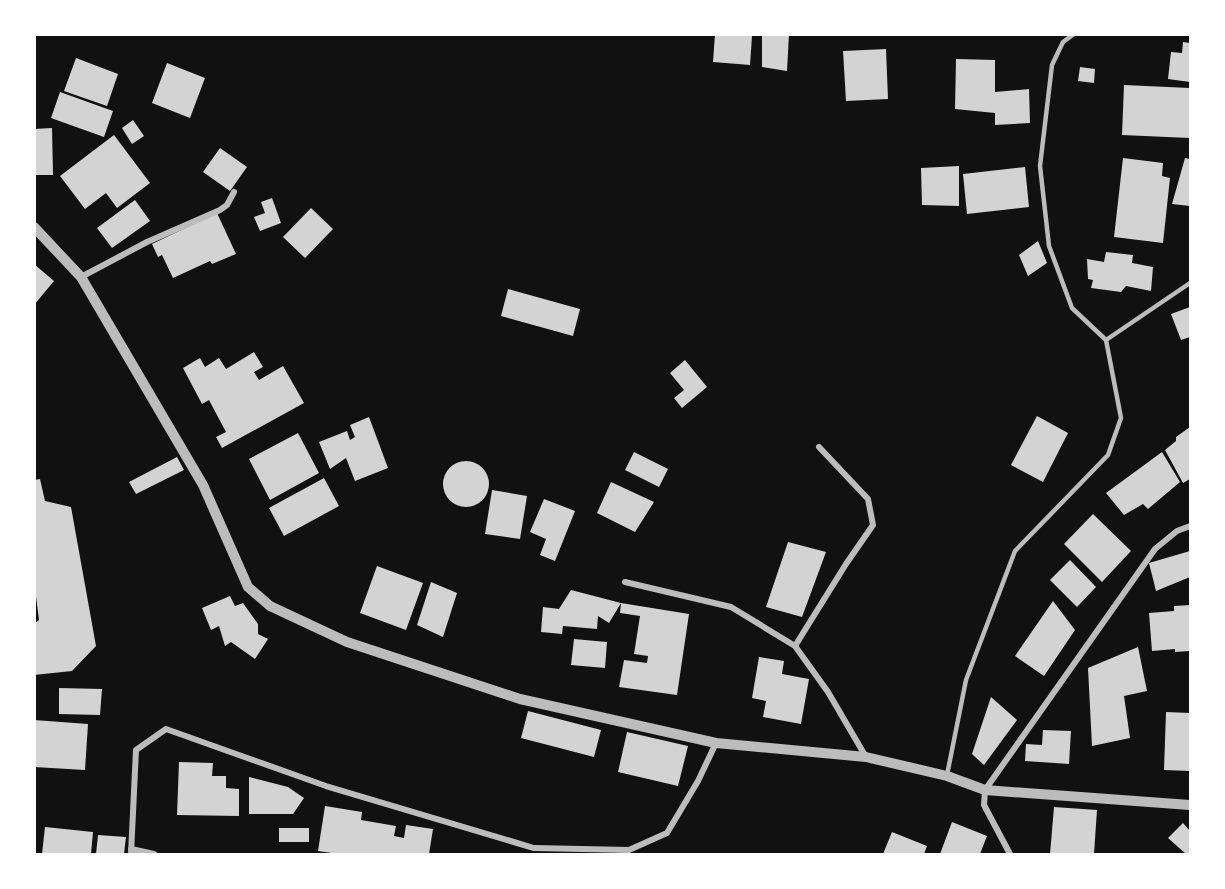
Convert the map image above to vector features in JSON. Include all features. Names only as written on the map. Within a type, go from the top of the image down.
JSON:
[{"type":"street","points":[[81,277],[147,242],[220,210],[227,205],[234,192]]},
{"type":"street","points":[[34,227],[81,277],[203,485],[248,587],[270,606],[347,642],[520,699],[716,743],[866,757],[946,776],[985,790],[1191,805]]},
{"type":"street","points":[[795,646],[873,525],[868,499],[819,447]]},
{"type":"street","points":[[1010,855],[984,805],[985,790],[1155,549],[1178,531],[1191,526]]},
{"type":"street","points":[[624,582],[731,607],[795,646],[828,692],[866,757]]},
{"type":"street","points":[[154,855],[131,852],[136,750],[166,729],[326,786],[534,848],[629,850],[667,832],[698,780],[716,743]]},
{"type":"lane","points":[[946,776],[966,680],[1015,551],[1108,454],[1121,418],[1106,340],[1072,308],[1048,246],[1040,166],[1052,65],[1063,42],[1074,34]]},
{"type":"lane","points":[[1106,340],[1191,283]]},
{"type":"building","points":[[715,34],[752,36],[750,65],[713,62]]},
{"type":"building","points":[[762,34],[789,34],[787,71],[762,67]]},
{"type":"building","points":[[1183,42],[1190,43],[1190,82],[1168,79],[1171,52],[1182,53]]},
{"type":"building","points":[[886,49],[888,99],[846,101],[843,51]]},
{"type":"building","points":[[76,58],[118,74],[107,106],[64,91]]},
{"type":"building","points":[[956,59],[995,60],[995,92],[1029,89],[1030,123],[995,125],[995,113],[955,109]]},
{"type":"building","points":[[167,63],[205,78],[190,118],[152,103]]},
{"type":"building","points":[[1080,67],[1095,69],[1094,83],[1078,81]]},
{"type":"building","points":[[1124,85],[1190,88],[1190,138],[1122,135]]},
{"type":"building","points":[[60,92],[113,111],[104,137],[51,118]]},
{"type":"building","points":[[133,120],[144,136],[132,144],[122,128]]},
{"type":"building","points":[[52,128],[53,175],[34,175],[34,129]]},
{"type":"building","points":[[114,135],[150,183],[117,208],[106,193],[85,209],[60,176]]},
{"type":"building","points":[[220,148],[247,167],[230,191],[203,172]]},
{"type":"building","points":[[1123,158],[1163,163],[1162,176],[1170,178],[1163,243],[1114,237]]},
{"type":"building","points":[[1185,158],[1190,159],[1190,206],[1172,204]]},
{"type":"building","points":[[959,166],[959,206],[922,205],[921,168]]},
{"type":"building","points":[[1025,167],[1029,207],[967,214],[963,174]]},
{"type":"building","points":[[272,198],[281,223],[260,231],[254,217],[265,213],[261,202]]},
{"type":"building","points":[[135,200],[150,221],[112,248],[97,228]]},
{"type":"building","points":[[311,208],[333,229],[305,258],[283,237]]},
{"type":"building","points":[[217,213],[236,254],[212,264],[210,261],[173,278],[162,255],[158,257],[152,244]]},
{"type":"building","points":[[1038,241],[1047,263],[1028,276],[1019,255]]},
{"type":"building","points":[[1106,252],[1133,255],[1132,263],[1153,267],[1151,291],[1126,286],[1121,292],[1091,288],[1093,280],[1088,279],[1087,259],[1104,262]]},
{"type":"building","points":[[34,264],[54,281],[34,305]]},
{"type":"building","points":[[508,289],[580,309],[573,336],[501,316]]},
{"type":"building","points":[[1190,307],[1190,337],[1181,340],[1171,314]]},
{"type":"building","points":[[254,352],[263,367],[254,372],[259,380],[283,366],[304,403],[222,448],[216,437],[226,432],[209,400],[202,404],[183,368],[200,358],[205,367],[219,358],[226,369]]},
{"type":"building","points":[[685,360],[707,387],[682,408],[674,398],[684,390],[670,373]]},
{"type":"building","points":[[1037,416],[1068,433],[1043,482],[1011,465]]},
{"type":"building","points":[[369,417],[388,468],[355,481],[346,458],[330,469],[319,442],[347,431],[350,440],[355,437],[350,425]]},
{"type":"building","points":[[1190,427],[1190,479],[1183,483],[1165,450],[1176,441],[1176,437]]},
{"type":"building","points":[[298,433],[319,473],[270,500],[249,459]]},
{"type":"building","points":[[634,452],[668,469],[659,487],[625,470]]},
{"type":"building","points":[[1162,452],[1180,482],[1148,509],[1143,504],[1124,515],[1106,493]]},
{"type":"building","points":[[177,457],[184,470],[136,494],[129,482]]},
{"type":"building","points":[[471,461],[483,467],[488,475],[488,493],[483,501],[475,506],[461,507],[449,501],[444,493],[443,479],[449,467],[457,462]]},
{"type":"building","points":[[324,478],[339,506],[284,536],[269,508]]},
{"type":"building","points":[[40,479],[45,501],[71,507],[96,646],[72,671],[34,675],[34,624],[39,620],[34,581],[34,480]]},
{"type":"building","points":[[611,482],[654,502],[635,532],[597,513]]},
{"type":"building","points":[[492,490],[527,496],[520,539],[485,534]]},
{"type":"building","points":[[544,499],[575,511],[555,561],[540,555],[546,539],[530,532]]},
{"type":"building","points":[[1093,514],[1131,551],[1102,582],[1064,544]]},
{"type":"building","points":[[788,542],[826,552],[802,617],[766,607]]},
{"type":"building","points":[[1190,551],[1190,577],[1156,591],[1149,563]]},
{"type":"building","points":[[1070,560],[1096,587],[1077,607],[1050,580]]},
{"type":"building","points":[[377,566],[423,583],[406,630],[360,613]]},
{"type":"building","points":[[431,582],[457,593],[443,637],[417,625]]},
{"type":"building","points":[[571,590],[621,603],[609,623],[598,616],[597,629],[563,626],[562,634],[541,632],[543,607],[559,609]]},
{"type":"building","points":[[230,596],[235,606],[243,603],[258,624],[258,634],[268,639],[255,659],[231,642],[225,646],[219,626],[211,630],[202,608]]},
{"type":"building","points":[[1053,601],[1075,630],[1044,676],[1015,656]]},
{"type":"building","points":[[621,603],[689,614],[677,695],[619,687],[624,660],[647,663],[648,656],[634,654],[640,616],[620,613]]},
{"type":"building","points":[[1190,605],[1190,651],[1175,652],[1175,649],[1152,651],[1149,613],[1174,611],[1174,606]]},
{"type":"building","points":[[574,639],[607,642],[605,668],[571,665]]},
{"type":"building","points":[[1138,647],[1147,691],[1124,696],[1130,738],[1092,746],[1088,668]]},
{"type":"building","points":[[759,657],[784,661],[782,674],[809,679],[801,724],[763,717],[766,701],[752,698]]},
{"type":"building","points":[[59,688],[102,689],[100,715],[59,714]]},
{"type":"building","points":[[991,697],[1017,720],[984,765],[972,754]]},
{"type":"building","points":[[528,711],[601,730],[594,757],[521,738]]},
{"type":"building","points":[[1166,712],[1190,713],[1190,771],[1164,770]]},
{"type":"building","points":[[34,720],[88,724],[85,770],[34,767]]},
{"type":"building","points":[[1043,730],[1071,731],[1069,764],[1025,761],[1026,744],[1042,745]]},
{"type":"building","points":[[627,732],[688,746],[678,786],[618,772]]},
{"type":"building","points":[[179,762],[213,763],[212,776],[226,776],[226,788],[239,789],[239,816],[177,815]]},
{"type":"building","points":[[249,777],[288,787],[304,798],[293,814],[249,814]]},
{"type":"building","points":[[325,806],[362,812],[361,820],[396,826],[394,836],[404,838],[406,825],[433,829],[429,854],[338,854],[318,851]]},
{"type":"building","points":[[1054,807],[1097,810],[1094,854],[1050,854]]},
{"type":"building","points":[[952,822],[987,836],[980,854],[940,854]]},
{"type":"building","points":[[1183,823],[1190,831],[1190,854],[1186,854],[1168,838]]},
{"type":"building","points":[[45,827],[93,832],[91,854],[42,854]]},
{"type":"building","points":[[279,828],[309,828],[309,842],[279,842]]},
{"type":"building","points":[[892,832],[927,846],[924,854],[883,854]]},
{"type":"building","points":[[98,835],[126,837],[124,854],[96,854]]}]
